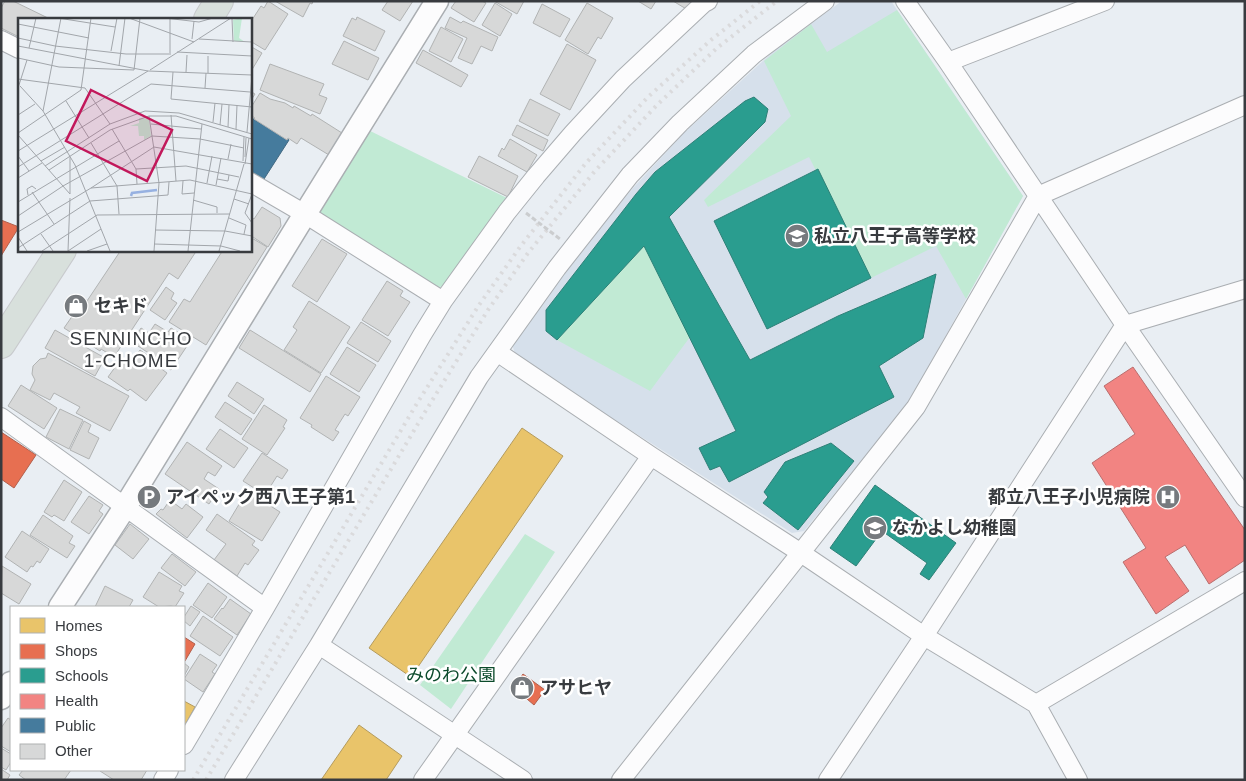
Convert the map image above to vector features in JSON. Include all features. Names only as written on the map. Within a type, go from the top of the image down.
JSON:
[{"type":"highway","points":[[209,18],[219,1]]},
{"type":"highway","points":[[1,344],[61,251]]},
{"type":"street","points":[[61,606],[125,507],[437,1]]},
{"type":"street","points":[[185,743],[443,301],[507,212],[573,134],[623,79],[708,1]]},
{"type":"street","points":[[234,780],[319,645],[479,377],[557,268],[630,174],[680,123],[754,54],[825,1]]},
{"type":"street","points":[[905,1],[1245,498]]},
{"type":"street","points":[[948,62],[1105,1]]},
{"type":"street","points":[[1,40],[18,48]]},
{"type":"street","points":[[620,780],[916,407],[1038,196],[1245,106]]},
{"type":"street","points":[[251,183],[305,214],[443,301]]},
{"type":"street","points":[[828,780],[924,636],[1125,325],[1245,288]]},
{"type":"street","points":[[497,352],[924,636],[1036,704],[1078,780]]},
{"type":"street","points":[[1,417],[265,608]]},
{"type":"street","points":[[423,780],[652,456]]},
{"type":"street","points":[[1036,704],[1245,581]]},
{"type":"street","points":[[319,645],[523,780]]},
{"type":"street","points":[[1,698],[10,684]]},
{"type":"path","points":[[526,213],[560,239]]},
{"type":"shaded area","name":"私立八王子高等学校","points":[[842,1],[891,1],[1023,196],[909,402],[804,531],[792,533],[516,357],[512,344],[559,276],[634,187],[684,133],[775,50]]},
{"type":"green space","points":[[897,10],[1023,196],[966,299],[936,246],[871,278],[809,157],[708,207],[704,200],[791,116],[764,61],[811,24],[827,52]]},
{"type":"green space","points":[[360,126],[509,199],[446,286],[439,287],[305,214]]},
{"type":"green space","points":[[644,246],[690,337],[650,391],[557,340]]},
{"type":"green space","name":"みのわ公園","points":[[525,534],[555,552],[451,709],[420,685]]},
{"type":"building: Homes","points":[[522,428],[563,456],[411,677],[369,648]]},
{"type":"building: Homes","points":[[185,702],[195,707],[185,725]]},
{"type":"building: Homes","points":[[359,725],[402,756],[386,780],[321,780]]},
{"type":"building: Shops","points":[[1,220],[18,227],[18,229],[1,256]]},
{"type":"building: Shops","points":[[1,432],[36,455],[14,488],[1,479]]},
{"type":"building: Shops","points":[[185,638],[195,644],[185,661]]},
{"type":"building: Shops","points":[[523,674],[545,690],[534,705],[513,687]]},
{"type":"building: Schools","points":[[754,97],[768,109],[765,122],[669,217],[750,360],[838,316],[936,274],[923,338],[879,366],[894,397],[729,482],[720,466],[710,470],[699,448],[736,431],[644,246],[557,340],[546,331],[546,310],[655,172],[745,101]]},
{"type":"building: Schools","points":[[818,169],[871,278],[767,329],[714,221]]},
{"type":"building: Schools","points":[[831,443],[854,461],[798,530],[763,503],[768,497],[764,492],[785,462]]},
{"type":"building: Schools","points":[[875,485],[956,543],[929,580],[920,574],[927,563],[882,531],[856,566],[830,548]]},
{"type":"building: Health","name":"都立八王子小児病院","points":[[1133,367],[1245,530],[1245,560],[1209,584],[1185,545],[1165,557],[1189,591],[1156,614],[1123,562],[1146,548],[1092,463],[1135,434],[1104,386]]},
{"type":"building: Public","points":[[251,118],[289,140],[264,179],[251,172]]},
{"type":"building: Other","points":[[5,1],[13,1],[48,18],[18,18],[18,36],[1,28],[1,8]]},
{"type":"building: Other","points":[[268,1],[288,14],[265,50],[251,42],[251,21],[261,6],[264,8]]},
{"type":"building: Other","points":[[275,1],[313,1],[303,17]]},
{"type":"building: Other","points":[[388,1],[413,1],[400,21],[382,10]]},
{"type":"building: Other","points":[[456,1],[482,1],[486,3],[474,22],[451,8]]},
{"type":"building: Other","points":[[494,1],[524,1],[517,14]]},
{"type":"building: Other","points":[[638,1],[656,1],[651,9]]},
{"type":"building: Other","points":[[673,1],[693,1],[688,10]]},
{"type":"building: Other","points":[[495,3],[512,14],[500,36],[482,25]]},
{"type":"building: Other","points":[[587,3],[613,18],[601,39],[598,37],[588,54],[565,40]]},
{"type":"building: Other","points":[[542,4],[570,19],[560,37],[533,23]]},
{"type":"building: Other","points":[[357,17],[385,31],[375,51],[343,36],[352,18],[356,20]]},
{"type":"building: Other","points":[[450,17],[498,37],[492,51],[481,46],[472,64],[458,58],[467,38],[445,28]]},
{"type":"building: Other","points":[[441,27],[463,39],[451,62],[429,51]]},
{"type":"building: Other","points":[[344,41],[379,58],[368,80],[332,64]]},
{"type":"building: Other","points":[[567,44],[596,60],[570,110],[540,94]]},
{"type":"building: Other","points":[[251,47],[262,53],[251,71]]},
{"type":"building: Other","points":[[423,50],[468,75],[461,87],[416,63]]},
{"type":"building: Other","points":[[270,64],[324,84],[319,95],[327,98],[320,114],[260,90]]},
{"type":"building: Other","points":[[251,92],[255,94],[251,100]]},
{"type":"building: Other","points":[[260,93],[293,108],[294,106],[311,116],[312,114],[342,133],[329,155],[301,138],[297,144],[288,138],[287,140],[254,119],[251,116],[251,107]]},
{"type":"building: Other","points":[[530,99],[560,114],[548,136],[519,121]]},
{"type":"building: Other","points":[[517,125],[548,140],[543,151],[512,135]]},
{"type":"building: Other","points":[[510,139],[537,155],[527,172],[498,156]]},
{"type":"building: Other","points":[[479,156],[518,176],[508,197],[468,177]]},
{"type":"building: Other","points":[[262,207],[280,218],[281,226],[268,247],[251,236],[251,217],[254,219]]},
{"type":"building: Other","points":[[251,238],[267,247],[206,345],[169,322],[184,299],[190,302],[222,251],[251,251]]},
{"type":"building: Other","points":[[322,239],[347,254],[317,302],[292,286]]},
{"type":"building: Other","points":[[120,251],[196,251],[178,279],[169,273],[114,357],[101,349],[100,351],[64,328],[80,305],[83,307]]},
{"type":"building: Other","points":[[387,281],[403,291],[400,296],[410,302],[388,336],[362,320]]},
{"type":"building: Other","points":[[166,287],[174,293],[171,299],[177,303],[165,320],[150,310]]},
{"type":"building: Other","points":[[309,301],[350,327],[321,373],[284,350],[297,330],[293,327]]},
{"type":"building: Other","points":[[361,322],[391,341],[378,362],[347,343]]},
{"type":"building: Other","points":[[155,324],[168,332],[171,328],[191,340],[171,370],[132,342],[141,328],[149,333]]},
{"type":"building: Other","points":[[55,330],[105,358],[95,376],[45,348]]},
{"type":"building: Other","points":[[250,330],[321,374],[310,392],[239,348]]},
{"type":"building: Other","points":[[347,347],[376,365],[359,392],[330,374]]},
{"type":"building: Other","points":[[140,350],[150,357],[148,359],[167,373],[146,401],[130,389],[128,391],[108,377],[121,359],[129,365]]},
{"type":"building: Other","points":[[48,353],[129,396],[110,431],[76,413],[80,407],[54,393],[50,400],[30,390],[35,380],[32,374],[33,366],[40,359],[46,358]]},
{"type":"building: Other","points":[[326,376],[360,397],[348,416],[345,414],[335,430],[339,432],[333,441],[300,418]]},
{"type":"building: Other","points":[[237,382],[264,399],[254,414],[228,396]]},
{"type":"building: Other","points":[[21,385],[57,408],[44,429],[8,406]]},
{"type":"building: Other","points":[[225,402],[252,419],[241,435],[215,417]]},
{"type":"building: Other","points":[[264,405],[287,420],[283,427],[285,428],[267,455],[242,439]]},
{"type":"building: Other","points":[[60,409],[83,420],[69,449],[46,437]]},
{"type":"building: Other","points":[[84,421],[91,425],[88,432],[99,438],[89,459],[70,450]]},
{"type":"building: Other","points":[[220,429],[248,448],[234,468],[206,449]]},
{"type":"building: Other","points":[[187,442],[222,466],[215,476],[208,472],[204,479],[219,489],[209,504],[165,474]]},
{"type":"building: Other","points":[[262,453],[288,470],[282,479],[277,476],[265,495],[243,481]]},
{"type":"building: Other","points":[[64,480],[82,492],[64,521],[44,512]]},
{"type":"building: Other","points":[[247,491],[280,512],[262,541],[229,521]]},
{"type":"building: Other","points":[[89,496],[103,505],[99,511],[103,514],[89,534],[71,522]]},
{"type":"building: Other","points":[[170,500],[182,509],[186,504],[203,517],[187,538],[156,514],[161,509],[163,510]]},
{"type":"building: Other","points":[[217,514],[255,541],[252,545],[259,550],[248,565],[245,563],[237,576],[214,560],[226,544],[206,530]]},
{"type":"building: Other","points":[[43,515],[73,536],[69,543],[75,546],[67,558],[30,535]]},
{"type":"building: Other","points":[[130,524],[149,539],[133,559],[115,545]]},
{"type":"building: Other","points":[[22,531],[49,549],[40,563],[37,561],[27,572],[5,557]]},
{"type":"building: Other","points":[[172,554],[196,572],[185,586],[161,568]]},
{"type":"building: Other","points":[[2,566],[31,584],[19,604],[1,593]]},
{"type":"building: Other","points":[[159,572],[182,586],[179,591],[184,593],[176,606],[157,606],[143,597]]},
{"type":"building: Other","points":[[208,583],[227,597],[212,618],[193,605]]},
{"type":"building: Other","points":[[105,586],[133,600],[130,606],[95,606]]},
{"type":"building: Other","points":[[230,599],[251,614],[237,635],[214,619]]},
{"type":"building: Other","points":[[191,606],[200,612],[190,626],[185,622],[185,615]]},
{"type":"building: Other","points":[[203,616],[233,637],[220,656],[190,636]]},
{"type":"building: Other","points":[[200,654],[217,665],[212,672],[215,674],[203,692],[185,680]]},
{"type":"building: Other","points":[[185,664],[189,667],[185,674]]},
{"type":"building: Other","points":[[8,718],[10,719],[10,751],[1,746],[1,728]]},
{"type":"building: Other","points":[[1,748],[10,753],[10,764],[6,770],[1,767]]},
{"type":"building: Other","points":[[1,769],[10,775],[7,780],[1,780]]},
{"type":"building: Other","points":[[22,771],[70,771],[64,780],[26,780],[19,775]]},
{"type":"building: Other","points":[[100,771],[146,771],[141,780],[114,780]]},
{"type":"railway","points":[[193,780],[416,405],[479,305],[520,247],[586,163],[648,97],[711,40],[760,1]]},
{"type":"railway","points":[[206,780],[425,412],[488,310],[528,253],[595,171],[657,105],[717,48],[777,1]]},
{"type":"place","name":"私立八王子高等学校","points":[[797,236]]},
{"type":"place","name":"セキド","points":[[76,306]]},
{"type":"place","name":"アイペック西八王子第1","points":[[149,497]]},
{"type":"place","name":"都立八王子小児病院","points":[[1168,497]]},
{"type":"place","name":"なかよし幼稚園","points":[[875,528]]},
{"type":"place","name":"アサヒヤ","points":[[522,688]]},
{"type":"district","name":"SENNINCHO 1-CHOME","points":[[131,349]]}]
